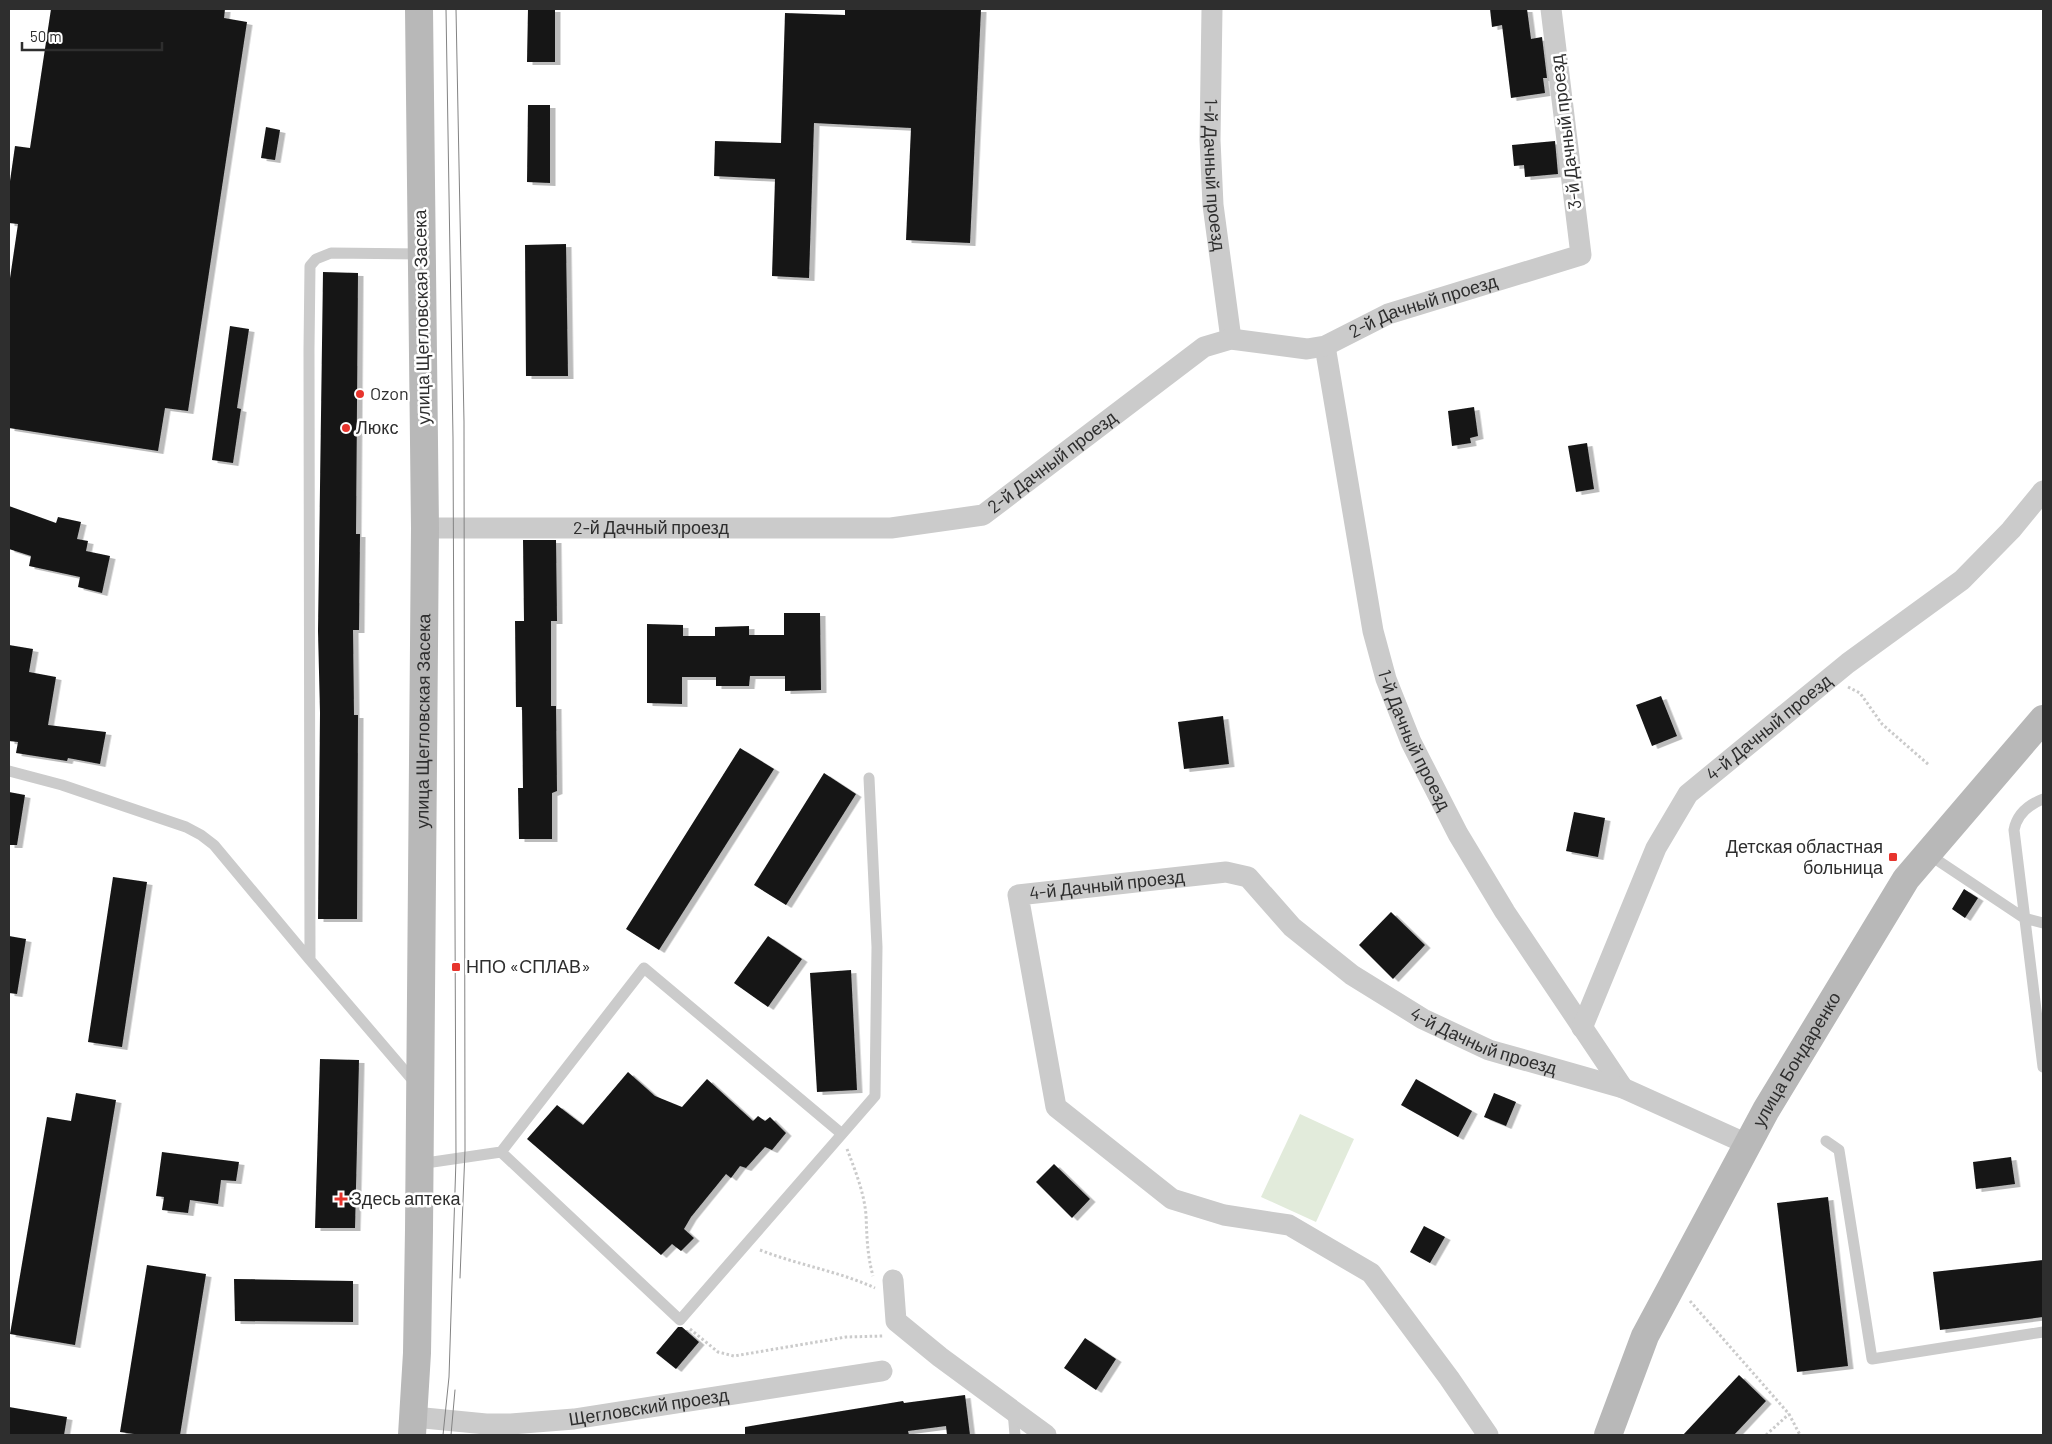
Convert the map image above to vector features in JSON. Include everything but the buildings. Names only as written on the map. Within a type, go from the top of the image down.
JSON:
[{"type":"street","name":"улица Щегловская Засека","points":[[413,1426],[417,1353],[425,528],[419,9]]},
{"type":"street","name":"1-й Дачный проезд","points":[[1212,9],[1210,140],[1213,205],[1231,339]]},
{"type":"street","name":"3-й Дачный проезд","points":[[1551,9],[1581,255]]},
{"type":"street","name":"2-й Дачный проезд","points":[[425,528],[891,528],[983,515],[1204,347],[1231,339],[1307,349],[1325,346],[1388,314],[1581,255]]},
{"type":"street","name":"1-й Дачный проезд","points":[[1325,346],[1373,630],[1386,679],[1411,742],[1458,834],[1505,912],[1623,1088]]},
{"type":"street","name":"4-й Дачный проезд","points":[[1582,1028],[1656,848],[1688,794],[1830,678],[1962,580],[2011,530],[2043,491]]},
{"type":"street","name":"улица Бондаренко","points":[[1608,1435],[1645,1336],[1766,1110],[1906,879],[2043,719]]},
{"type":"street","name":"4-й Дачный проезд","points":[[1488,1435],[1449,1378],[1371,1273],[1289,1225],[1224,1215],[1172,1199],[1056,1107],[1018,895],[1226,872],[1248,877],[1292,928],[1352,975],[1423,1019],[1489,1050],[1623,1088],[1748,1144]]},
{"type":"street","points":[[893,1280],[896,1321],[1013,1412],[1046,1435]]},
{"type":"street","name":"Щегловский проезд","points":[[413,1426],[511,1424],[574,1419],[882,1371]]},
{"type":"lane","points":[[310,960],[310,266],[316,259],[331,253],[422,254]]},
{"type":"lane","points":[[9,771],[71,788],[186,826],[201,834],[214,845],[420,1089]]},
{"type":"lane","points":[[502,1152],[680,1320],[875,1096],[877,947],[869,778]]},
{"type":"lane","points":[[2043,800],[2022,812],[2016,820],[2014,830],[2024,918],[2039,1002],[2043,1067]]},
{"type":"lane","points":[[1927,854],[2024,918],[2043,923]]},
{"type":"lane","points":[[419,1164],[502,1152],[644,968],[842,1134]]},
{"type":"lane","points":[[1826,1141],[1839,1150],[1872,1358],[2043,1332]]},
{"type":"lane","points":[[1013,1412],[1015,1435]]},
{"type":"path","points":[[1830,678],[1860,693],[1882,724],[1929,765]]},
{"type":"path","points":[[746,1244],[781,1258],[851,1277],[877,1289],[870,1264],[865,1231],[866,1214],[859,1178],[842,1134]]},
{"type":"path","points":[[1674,1282],[1790,1414],[1800,1435]]},
{"type":"path","points":[[680,1320],[718,1352],[734,1356],[846,1338],[883,1336],[917,1338]]},
{"type":"path","points":[[1766,1435],[1790,1414]]},
{"type":"green space","points":[[1300,1114],[1354,1139],[1316,1222],[1261,1197]]},
{"type":"tram line","points":[[443,1435],[449,1377],[456,1159],[453,438],[446,9]]},
{"type":"tram line","points":[[456,9],[464,422],[465,1150],[460,1278]]},
{"type":"tram line","points":[[451,1435],[455,1390]]},
{"type":"place","name":"Ozon","points":[[360,394]]},
{"type":"place","name":"Люкс","points":[[346,428]]},
{"type":"place","name":"Детская областная больница","points":[[1893,857]]},
{"type":"place","name":"НПО «СПЛАВ»","points":[[456,967]]},
{"type":"place","name":"Здесь аптека","points":[[341,1199]]}]
